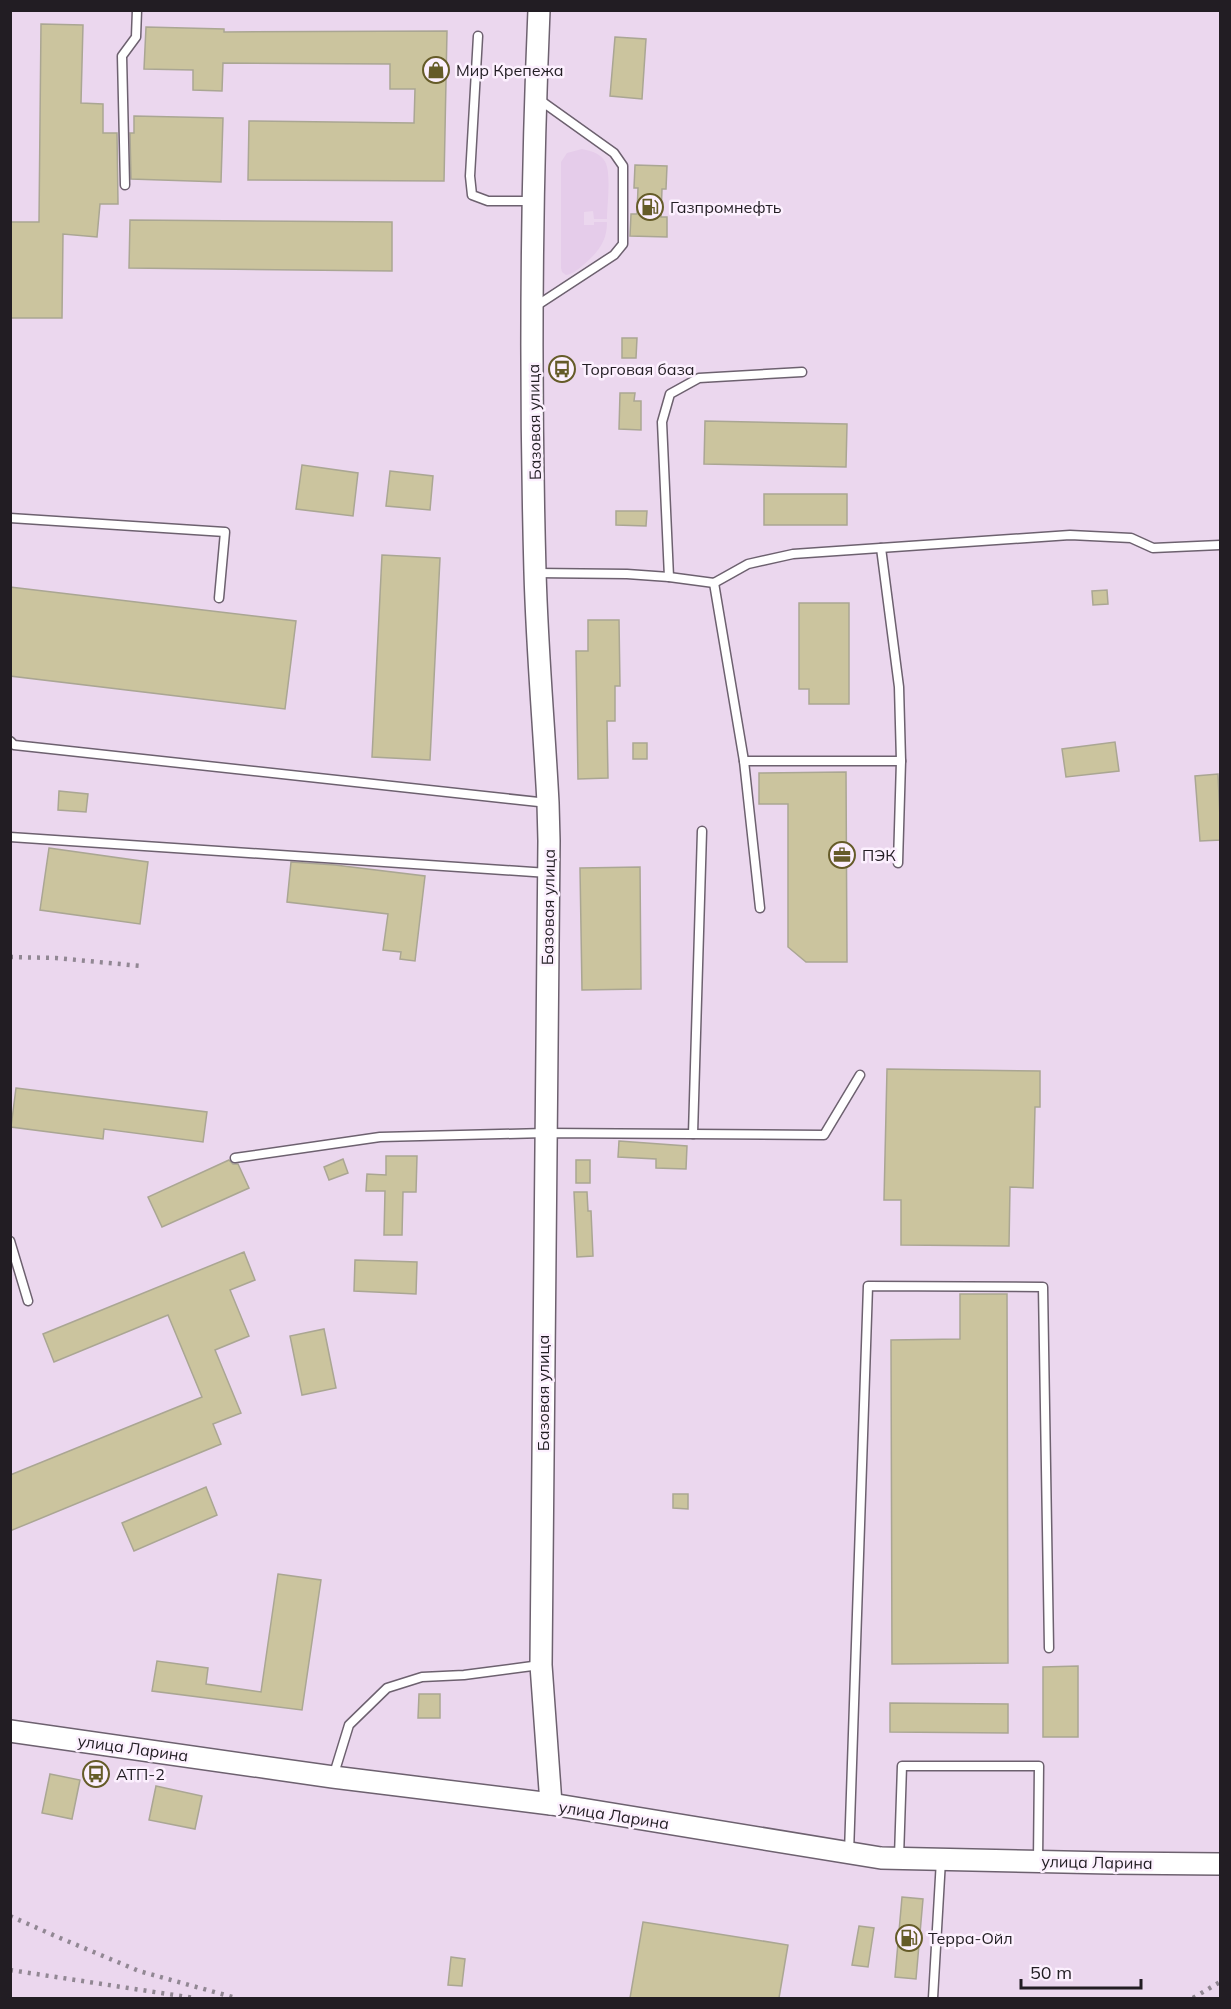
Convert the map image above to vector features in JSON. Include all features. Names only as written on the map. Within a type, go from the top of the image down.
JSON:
[{"type":"street","name":"Базовая улица","points":[[539,10],[533,201],[535,573],[548,803],[541,1665],[551,1804]]},
{"type":"street","name":"улица Ларина","points":[[10,1731],[333,1777],[551,1804],[849,1853],[899,1858],[1221,1864]]},
{"type":"lane","points":[[124,185],[122,56],[136,38],[137,10]]},
{"type":"lane","points":[[478,36],[470,176],[472,195],[488,201],[533,201]]},
{"type":"lane","points":[[533,308],[614,255],[622,244],[623,233],[623,166],[615,153],[535,96]]},
{"type":"lane","points":[[669,577],[662,422],[670,394],[699,378],[802,372]]},
{"type":"lane","points":[[10,518],[225,532],[219,598]]},
{"type":"lane","points":[[535,573],[627,574],[714,583],[748,564],[793,554],[1070,535],[1131,538],[1153,548],[1221,545]]},
{"type":"lane","points":[[880,548],[899,687],[901,761],[898,864]]},
{"type":"lane","points":[[714,583],[744,761],[760,908]]},
{"type":"lane","points":[[10,741],[14,745],[548,803]]},
{"type":"lane","points":[[744,761],[901,761]]},
{"type":"lane","points":[[693,1134],[702,831]]},
{"type":"lane","points":[[10,837],[548,873]]},
{"type":"lane","points":[[236,1158],[380,1137],[545,1133],[824,1135],[860,1075]]},
{"type":"lane","points":[[10,1241],[28,1301]]},
{"type":"lane","points":[[849,1853],[868,1286],[1043,1287],[1049,1648]]},
{"type":"lane","points":[[333,1777],[349,1725],[387,1688],[422,1677],[464,1675],[541,1665]]},
{"type":"lane","points":[[899,1858],[902,1766],[1039,1766],[1038,1862]]},
{"type":"lane","points":[[933,1998],[940,1859]]},
{"type":"shaded area","points":[[11,11],[1220,11],[1220,1998],[11,1998]]},
{"type":"shaded area","points":[[582,149],[602,157],[608,171],[607,219],[594,219],[593,211],[584,212],[584,225],[607,222],[607,229],[597,252],[577,270],[566,275],[561,268],[561,162],[567,153]]},
{"type":"building","points":[[41,24],[83,25],[81,103],[103,104],[103,133],[117,133],[118,204],[100,204],[97,237],[63,234],[62,318],[10,318],[10,222],[39,222]]},
{"type":"building","points":[[146,27],[224,29],[224,32],[447,31],[444,181],[248,180],[249,121],[414,123],[415,89],[390,89],[390,64],[223,63],[222,91],[193,90],[193,70],[144,69]]},
{"type":"building","points":[[615,37],[646,39],[642,99],[610,96]]},
{"type":"building","points":[[134,116],[223,118],[221,182],[131,179],[130,133],[134,133]]},
{"type":"building","points":[[635,165],[667,166],[666,189],[662,189],[661,217],[667,217],[667,237],[630,236],[631,214],[637,214],[638,188],[634,188]]},
{"type":"building","points":[[130,220],[392,222],[392,271],[129,268]]},
{"type":"building","points":[[622,338],[637,338],[636,358],[622,358]]},
{"type":"building","points":[[620,393],[635,393],[634,401],[641,401],[641,430],[619,429]]},
{"type":"building","points":[[705,421],[847,424],[846,467],[704,464]]},
{"type":"building","points":[[302,465],[358,473],[353,516],[296,509]]},
{"type":"building","points":[[390,471],[433,476],[430,510],[386,506]]},
{"type":"building","points":[[764,494],[847,494],[847,525],[764,525]]},
{"type":"building","points":[[616,511],[647,511],[646,526],[616,525]]},
{"type":"building","points":[[382,555],[440,558],[430,760],[372,757]]},
{"type":"building","points":[[10,587],[296,621],[285,709],[10,676]]},
{"type":"building","points":[[1107,590],[1108,604],[1093,605],[1092,591]]},
{"type":"building","points":[[799,603],[849,603],[849,704],[809,704],[809,689],[799,689]]},
{"type":"building","points":[[588,620],[619,620],[620,686],[615,686],[615,721],[607,721],[608,778],[578,779],[576,651],[588,651]]},
{"type":"building","points":[[1115,742],[1119,771],[1066,777],[1062,749]]},
{"type":"building","points":[[633,743],[647,743],[647,759],[633,759]]},
{"type":"building","points":[[846,772],[847,962],[806,962],[788,947],[788,804],[759,804],[759,773]]},
{"type":"building","points":[[1218,774],[1221,840],[1200,841],[1195,776]]},
{"type":"building","points":[[59,791],[88,794],[86,812],[58,810]]},
{"type":"building","points":[[49,848],[148,862],[140,924],[40,910]]},
{"type":"building","points":[[291,862],[425,876],[415,961],[400,959],[401,952],[383,950],[388,914],[287,902]]},
{"type":"building","points":[[640,867],[641,989],[582,990],[580,868]]},
{"type":"building","points":[[887,1069],[1040,1071],[1040,1107],[1035,1107],[1033,1188],[1010,1187],[1009,1246],[901,1245],[901,1200],[884,1200]]},
{"type":"building","points":[[16,1088],[207,1112],[203,1142],[104,1129],[103,1139],[11,1127]]},
{"type":"building","points":[[619,1141],[687,1146],[686,1169],[656,1168],[656,1159],[618,1157]]},
{"type":"building","points":[[386,1156],[417,1156],[416,1192],[403,1192],[402,1235],[384,1235],[385,1191],[366,1191],[367,1174],[386,1175]]},
{"type":"building","points":[[343,1159],[348,1173],[329,1180],[324,1167]]},
{"type":"building","points":[[229,1160],[233,1164],[238,1164],[249,1188],[162,1227],[148,1197]]},
{"type":"building","points":[[576,1160],[590,1160],[590,1183],[576,1183]]},
{"type":"building","points":[[574,1192],[587,1192],[588,1211],[591,1211],[593,1256],[577,1257]]},
{"type":"building","points":[[244,1252],[255,1280],[230,1290],[249,1336],[215,1350],[241,1413],[213,1424],[221,1444],[10,1531],[10,1475],[202,1397],[168,1315],[54,1362],[43,1334]]},
{"type":"building","points":[[355,1260],[417,1262],[416,1294],[354,1291]]},
{"type":"building","points":[[960,1294],[1007,1294],[1008,1663],[892,1664],[891,1340],[960,1339]]},
{"type":"building","points":[[324,1329],[336,1388],[302,1395],[290,1336]]},
{"type":"building","points":[[206,1487],[217,1515],[134,1551],[122,1523]]},
{"type":"building","points":[[673,1494],[688,1494],[688,1509],[673,1508]]},
{"type":"building","points":[[278,1574],[321,1580],[302,1710],[152,1691],[157,1661],[208,1668],[206,1684],[261,1692]]},
{"type":"building","points":[[1078,1666],[1078,1737],[1043,1737],[1043,1667]]},
{"type":"building","points":[[419,1694],[440,1694],[440,1718],[418,1718]]},
{"type":"building","points":[[890,1703],[1008,1704],[1008,1733],[890,1732]]},
{"type":"building","points":[[50,1774],[80,1780],[72,1819],[42,1813]]},
{"type":"building","points":[[156,1786],[202,1796],[195,1829],[149,1820]]},
{"type":"building","points":[[902,1897],[923,1899],[916,1979],[895,1977]]},
{"type":"building","points":[[643,1922],[788,1945],[779,1998],[630,1998]]},
{"type":"building","points":[[859,1926],[874,1928],[868,1967],[852,1965]]},
{"type":"building","points":[[451,1957],[465,1959],[462,1986],[448,1985]]},
{"type":"railway","points":[[10,957],[56,958],[141,966]]},
{"type":"railway","points":[[10,1916],[139,1971],[236,1998]]},
{"type":"railway","points":[[10,1970],[194,1998]]},
{"type":"railway","points":[[1193,1998],[1220,1982]]},
{"type":"place","name":"Мир Крепежа","points":[[436,70]]},
{"type":"place","name":"Газпромнефть","points":[[650,207]]},
{"type":"place","name":"Торговая база","points":[[562,369]]},
{"type":"place","name":"ПЭК","points":[[842,855]]},
{"type":"place","name":"АТП-2","points":[[96,1774]]},
{"type":"place","name":"Терра-Ойл","points":[[909,1938]]}]
